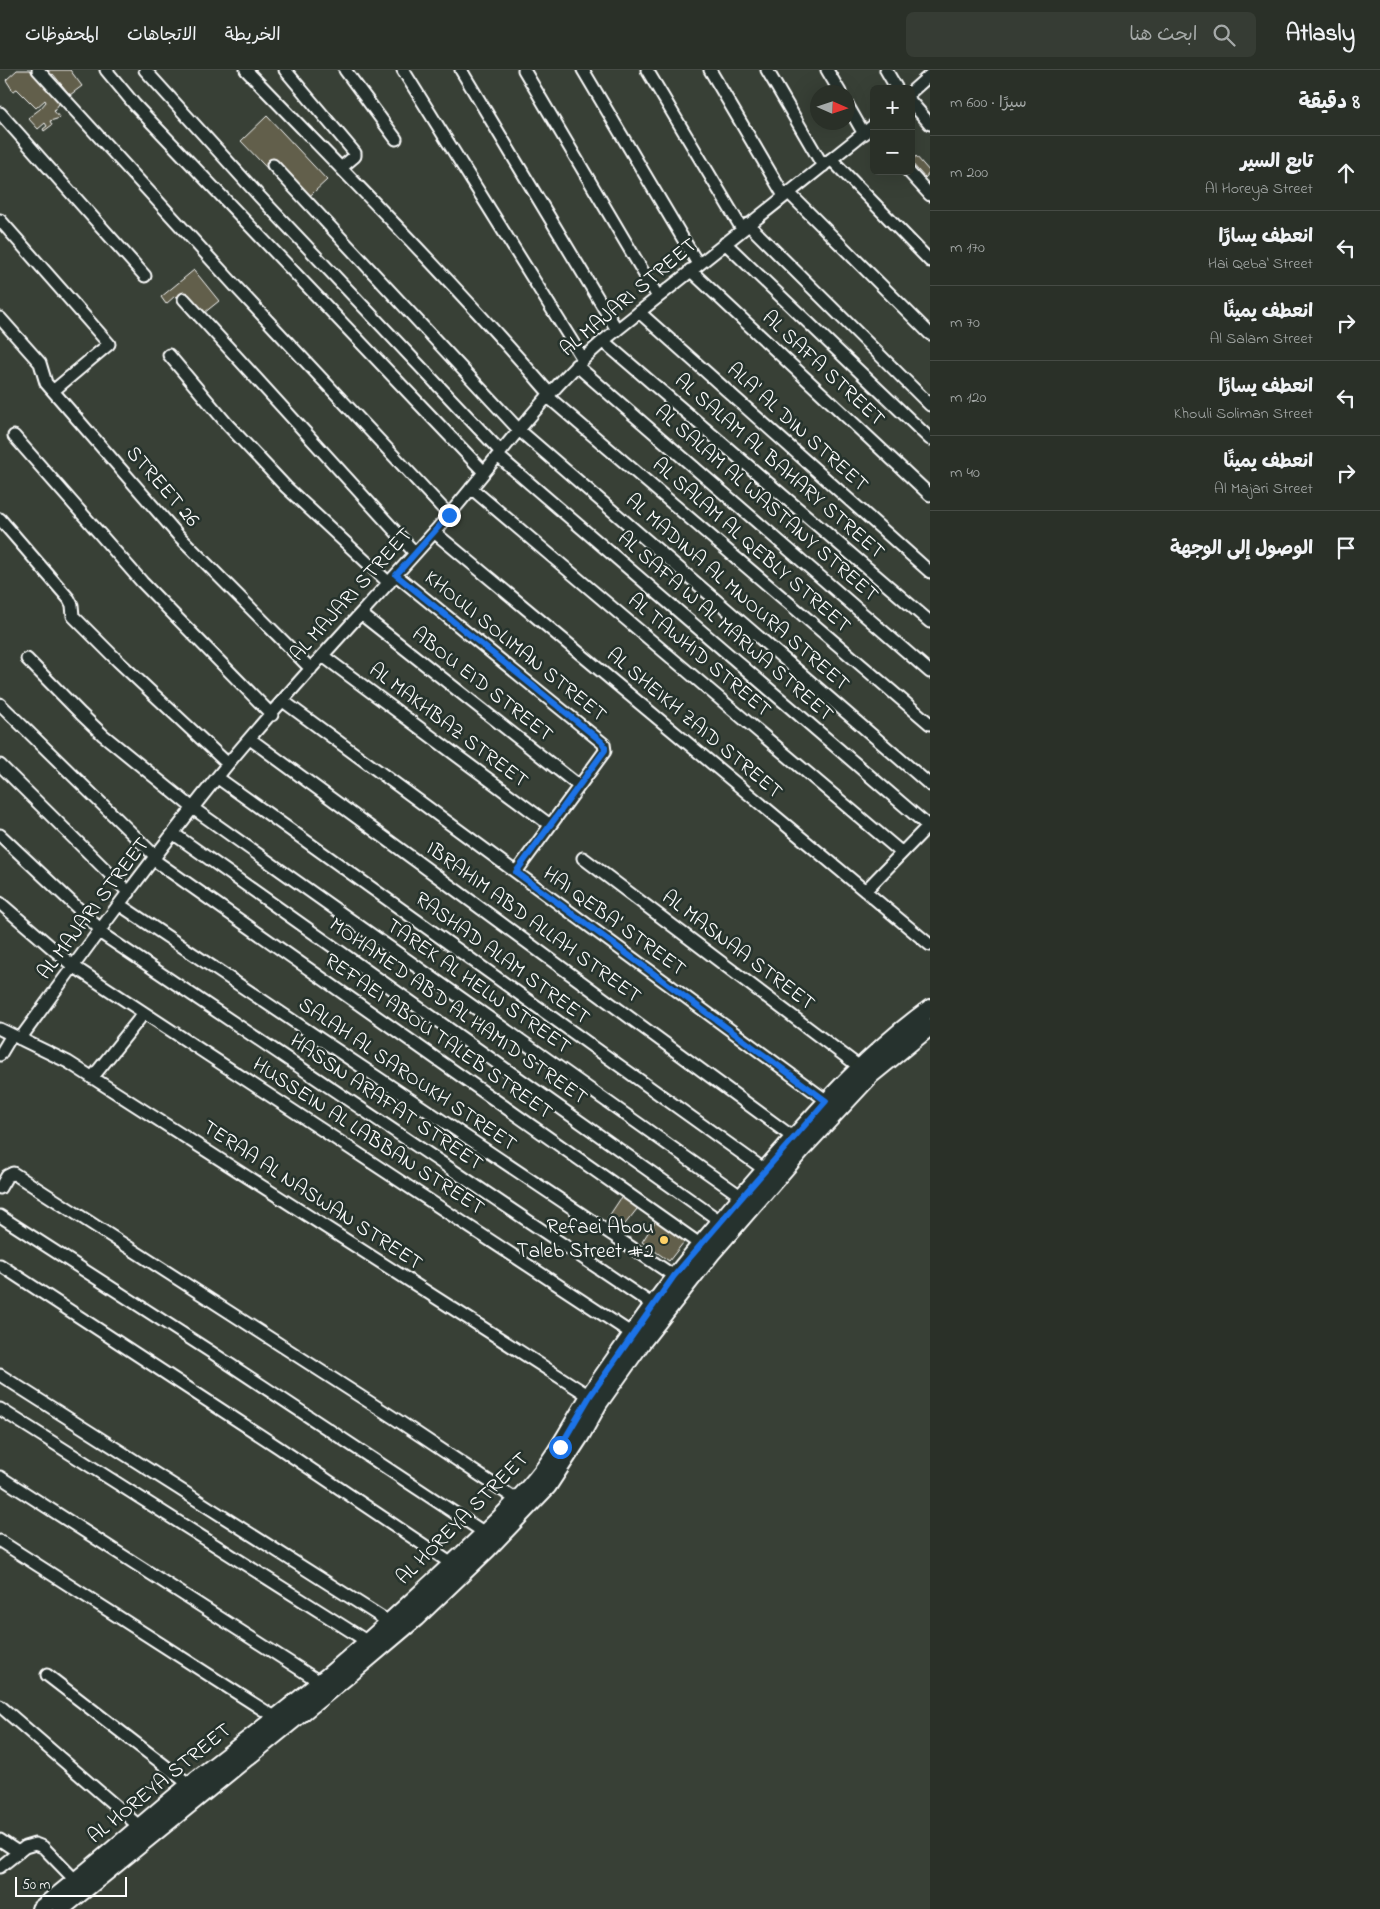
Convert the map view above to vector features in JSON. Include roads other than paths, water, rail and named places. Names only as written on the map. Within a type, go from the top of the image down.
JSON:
[{"type":"main road","name":"AL HOREYA STREET","points":[[40,1909],[190,1785],[215,1776],[276,1718],[368,1642],[485,1533],[517,1500],[550,1461],[637,1337],[764,1192],[865,1071],[886,1042],[930,1008]]},
{"type":"main road","name":"AL HOREYA STREET","points":[[637,1337],[653,1305],[674,1276],[826,1101],[865,1071],[898,1051],[930,1027]]},
{"type":"main road","name":"AL HOREYA STREET","points":[[61,1909],[215,1776],[416,1618],[487,1550],[548,1486],[571,1452],[594,1400]]},
{"type":"street","points":[[38,70],[238,289],[449,515]]},
{"type":"street","points":[[106,70],[135,105],[484,472]]},
{"type":"street","name":"AL SAFA W AL MARWA STREET","points":[[145,70],[260,197],[500,454],[929,825]]},
{"type":"street","name":"AL SALAM AL QEBLY STREET","points":[[246,70],[513,351],[548,394],[930,724]]},
{"type":"street","points":[[285,70],[355,152],[355,156],[341,168]]},
{"type":"street","points":[[345,70],[396,138]]},
{"type":"street","name":"AL SALAM AL WASTANY STREET","points":[[403,70],[580,362],[930,672]]},
{"type":"street","points":[[460,70],[536,192],[616,330]]},
{"type":"street","points":[[524,70],[658,297]]},
{"type":"street","name":"AL SAFA STREET","points":[[583,70],[694,267],[930,495]]},
{"type":"street","points":[[647,70],[745,226],[930,404]]},
{"type":"street","points":[[710,70],[786,194],[930,334]]},
{"type":"street","points":[[767,70],[827,162],[930,261]]},
{"type":"street","points":[[827,70],[836,85]]},
{"type":"street","points":[[886,70],[895,85]]},
{"type":"street","points":[[915,88],[930,75]]},
{"type":"street","points":[[915,107],[930,124]]},
{"type":"street","points":[[0,113],[145,276]]},
{"type":"street","points":[[855,114],[870,130]]},
{"type":"street","name":"AL MAJARI STREET","points":[[0,1055],[73,966],[228,764],[449,515],[548,394],[616,330],[745,226],[870,130]]},
{"type":"street","name":"AL MADINA AL MNOURA STREET","points":[[273,165],[519,430],[930,785]]},
{"type":"street","points":[[912,175],[930,195]]},
{"type":"street","points":[[0,220],[109,344],[54,391]]},
{"type":"street","points":[[725,243],[930,439]]},
{"type":"street","points":[[184,299],[415,553]]},
{"type":"street","name":"ALA' AL DIN STREET","points":[[639,312],[930,572]]},
{"type":"street","name":"STREET 26","points":[[0,318],[40,363],[46,382],[178,535],[311,670]]},
{"type":"street","name":"AL SALAM AL BAHARY STREET","points":[[603,341],[930,622]]},
{"type":"street","name":"KHOULI SOLIMAN STREET","points":[[169,355],[227,424],[286,487],[392,579],[602,742],[605,750],[579,786]]},
{"type":"street","points":[[14,436],[142,582],[272,714]]},
{"type":"street","name":"AL TAWHID STREET","points":[[471,488],[902,853]]},
{"type":"street","points":[[0,519],[69,599],[72,605],[73,616],[228,764]]},
{"type":"street","name":"AL SHEIKH ZAID STREET","points":[[434,532],[930,945]]},
{"type":"street","name":"ABOU EID STREET","points":[[361,614],[579,786]]},
{"type":"street","name":"AL MAKHBAZ STREET","points":[[323,656],[550,825]]},
{"type":"street","name":"TAREK AL HELW STREET","points":[[27,659],[103,735],[194,808],[742,1197]]},
{"type":"street","name":"HAI QEBA' STREET","points":[[283,701],[826,1101]]},
{"type":"street","name":"REFAEI ABOU TALEB STREET","points":[[0,704],[155,859],[700,1245]]},
{"type":"street","name":"IBRAHIM ABD ALLAH STREET","points":[[250,739],[794,1138]]},
{"type":"street","points":[[0,765],[128,893]]},
{"type":"street","name":"RASHAD ALAM STREET","points":[[218,778],[765,1170]]},
{"type":"street","points":[[516,872],[579,786]]},
{"type":"street","points":[[865,891],[929,825]]},
{"type":"street","name":"MOHAMED ABD AL HAMID STREET","points":[[174,834],[720,1221]]},
{"type":"street","name":"HASSN ARAFAT STREET","points":[[0,835],[100,931],[653,1305]]},
{"type":"street","name":"AL MASNAA STREET","points":[[583,858],[865,1071]]},
{"type":"street","name":"HUSSEIN AL LABBAN STREET","points":[[0,903],[73,966],[637,1337]]},
{"type":"street","name":"SALAH AL SAROUKH STREET","points":[[120,905],[674,1276]]},
{"type":"street","points":[[92,1078],[144,1013]]},
{"type":"street","name":"TERAA AL NASWAN STREET","points":[[0,1029],[68,1062],[594,1400]]},
{"type":"street","points":[[0,1188],[7,1176],[13,1173],[394,1418],[517,1500]]},
{"type":"street","points":[[0,1216],[208,1350],[485,1533]]},
{"type":"street","points":[[0,1265],[278,1446],[452,1564]]},
{"type":"street","points":[[0,1374],[389,1622]]},
{"type":"street","points":[[0,1409],[368,1642]]},
{"type":"street","points":[[0,1477],[320,1682]]},
{"type":"street","points":[[0,1541],[276,1718]]},
{"type":"street","points":[[47,1676],[190,1785]]},
{"type":"street","points":[[0,1706],[140,1827]]},
{"type":"street","points":[[0,1840],[18,1852]]},
{"type":"street","points":[[0,1867],[28,1845],[39,1845],[76,1881]]},
{"type":"place","name":"Refaei Abou Taleb Street #2","points":[[664,1240]]}]
